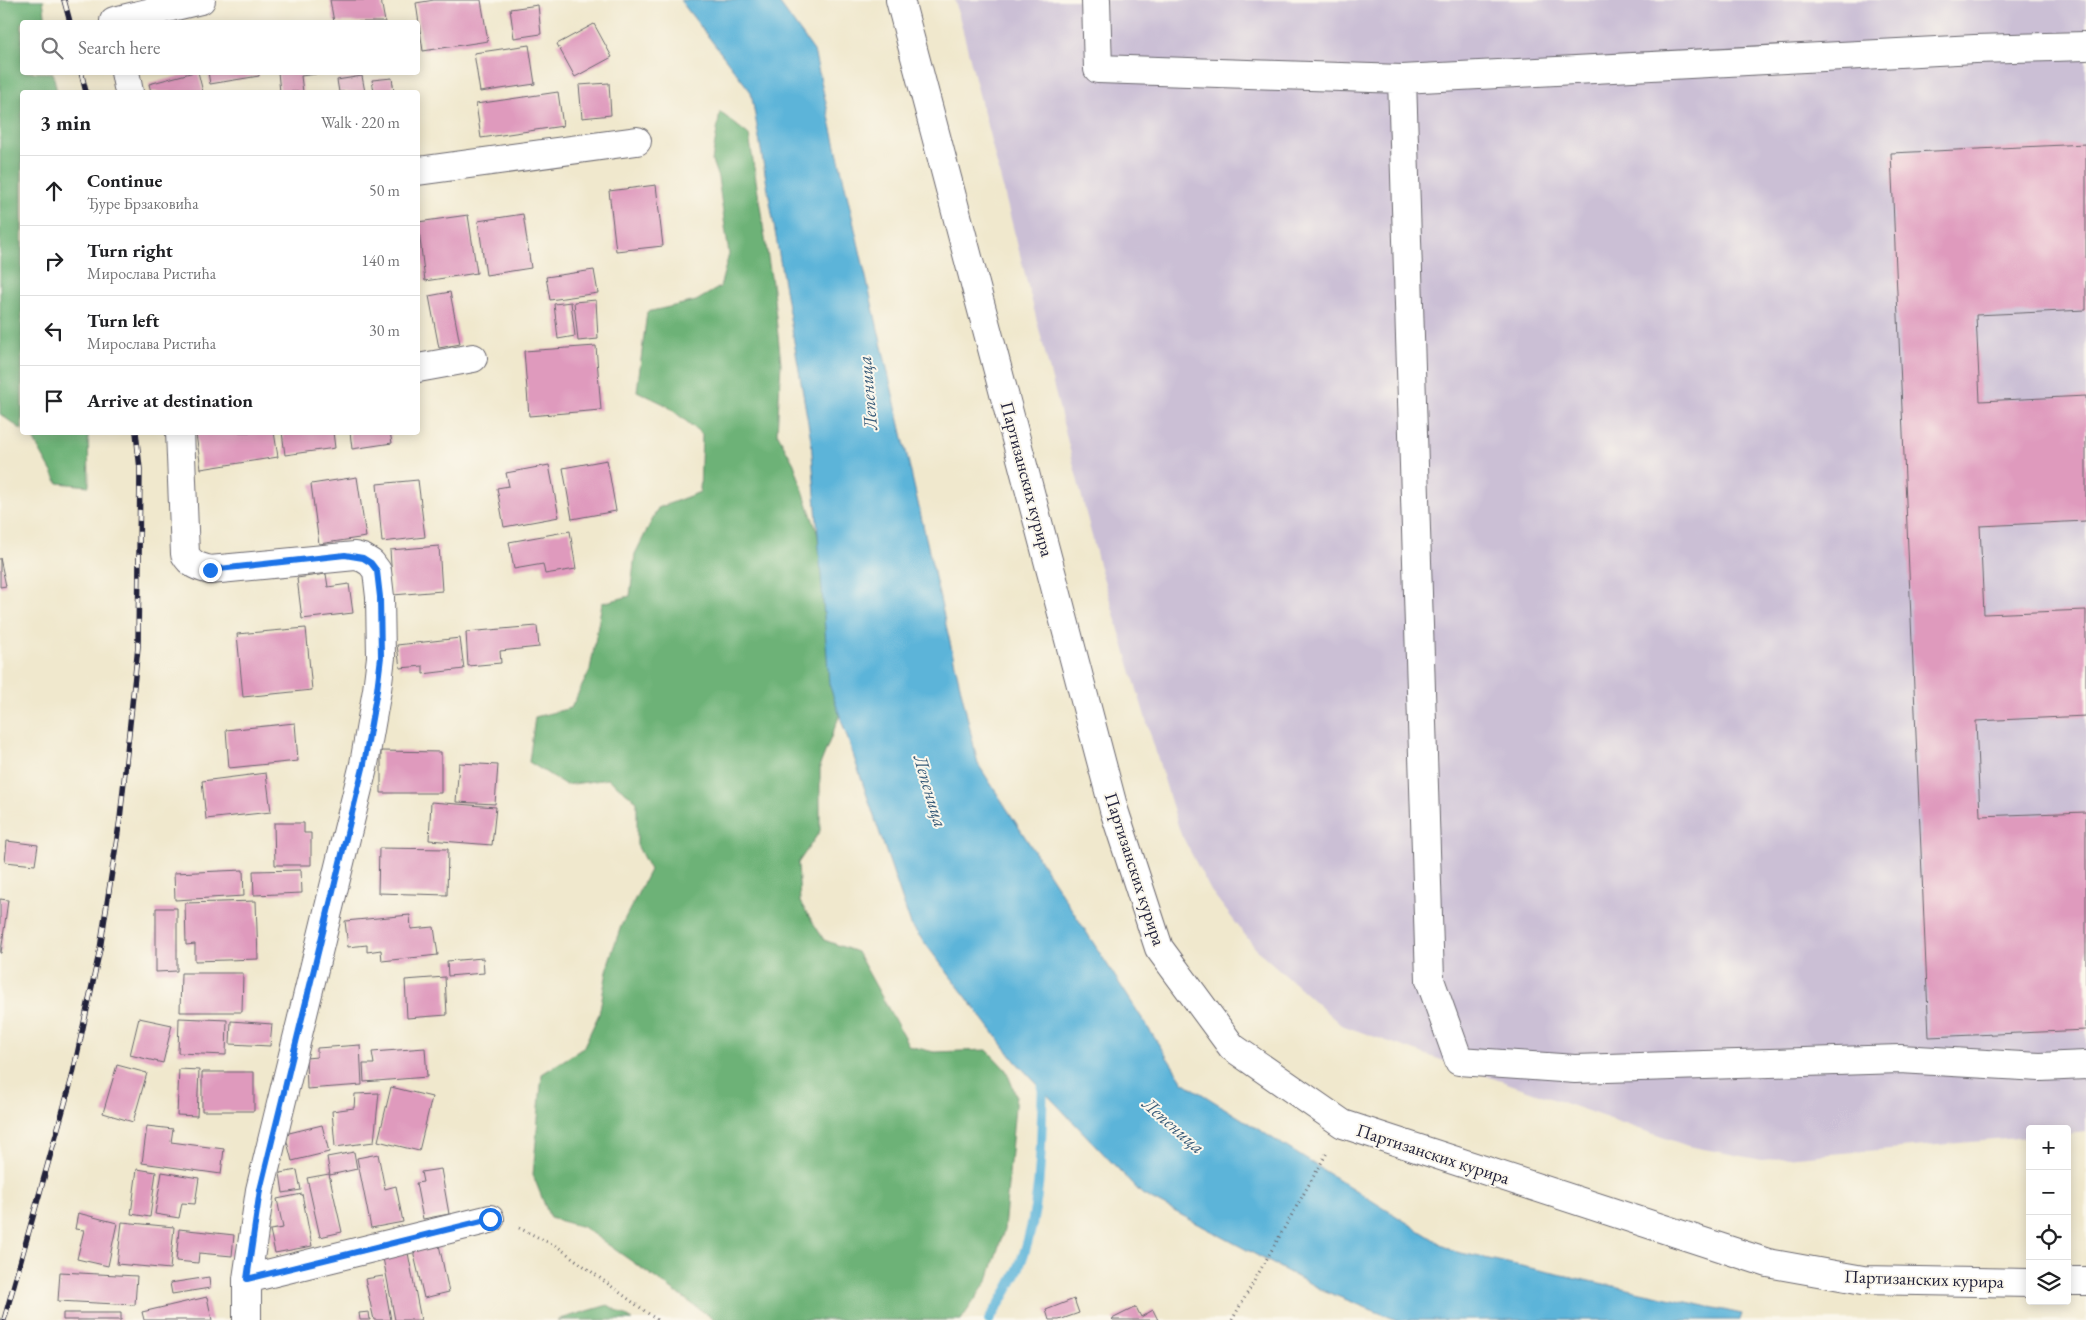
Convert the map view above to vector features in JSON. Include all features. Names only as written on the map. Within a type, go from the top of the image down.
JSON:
[{"type":"street","points":[[112,15],[202,0]]},
{"type":"street","name":"Партизанских курира","points":[[900,0],[1111,800],[1159,948],[1232,1047],[1343,1124],[1768,1262],[1863,1280],[2026,1283]]},
{"type":"street","points":[[1096,0],[1098,69],[1402,79],[1975,49],[2086,46]]},
{"type":"street","points":[[126,75],[130,90]]},
{"type":"street","points":[[1402,79],[1430,980],[1459,1061],[1575,1069],[1900,1059],[2040,1068],[2086,1065]]},
{"type":"street","points":[[420,171],[637,141]]},
{"type":"street","points":[[420,368],[473,358]]},
{"type":"street","points":[[180,435],[185,554],[195,566],[210,570],[345,555],[355,556],[371,563],[377,571],[380,597],[381,657],[364,764],[260,1190],[247,1279],[247,1320]]},
{"type":"street","points":[[247,1279],[490,1219]]},
{"type":"street","points":[[2071,1281],[2086,1281]]},
{"type":"path","points":[[1232,1320],[1343,1124]]},
{"type":"path","points":[[490,1219],[525,1230],[558,1247],[657,1320]]},
{"type":"shaded area","points":[[955,0],[2086,0],[2086,1132],[2071,1134],[2071,1125],[2026,1125],[2026,1137],[1762,1160],[1688,1146],[1341,1025],[1256,949],[1211,891],[1180,832],[1099,564]]},
{"type":"green space","points":[[0,0],[43,0],[46,20],[20,20],[20,75],[53,75],[57,90],[20,90],[20,429],[0,414]]},
{"type":"green space","points":[[720,112],[749,135],[773,290],[781,363],[777,433],[794,464],[835,585],[841,712],[820,765],[820,831],[798,863],[800,902],[824,940],[857,952],[909,1046],[934,1052],[987,1050],[1006,1070],[1016,1095],[1004,1230],[988,1280],[961,1320],[715,1320],[583,1227],[550,1218],[533,1175],[542,1074],[583,1048],[599,1014],[609,961],[621,926],[650,870],[637,845],[637,801],[608,779],[566,785],[529,762],[535,717],[571,708],[590,670],[602,603],[630,596],[635,554],[658,508],[700,492],[702,434],[666,405],[637,391],[647,312],[696,301],[720,287],[729,254],[718,178],[712,161]]},
{"type":"green space","points":[[28,435],[88,435],[89,486],[58,483],[32,437]]},
{"type":"green space","points":[[608,1305],[633,1320],[557,1320]]},
{"type":"water","name":"Лепеница","points":[[680,0],[777,0],[814,51],[978,764],[1183,1082],[1452,1251],[1742,1314],[1740,1320],[1397,1320],[1322,1290],[1142,1194],[1016,1062],[911,925],[829,684],[811,440],[751,92]]},
{"type":"building","points":[[330,0],[381,0],[385,20],[334,20]]},
{"type":"building","points":[[434,0],[481,0],[488,41],[423,51],[420,20],[416,3]]},
{"type":"building","points":[[538,5],[541,34],[514,38],[510,9]]},
{"type":"building","points":[[594,24],[612,57],[575,77],[557,44]]},
{"type":"building","points":[[529,45],[535,84],[480,92],[474,53]]},
{"type":"building","points":[[183,75],[199,75],[202,90],[150,90],[149,84]]},
{"type":"building","points":[[208,75],[259,75],[259,76],[210,84]]},
{"type":"building","points":[[278,75],[308,75],[301,76],[303,90],[280,90]]},
{"type":"building","points":[[362,76],[365,90],[339,90],[337,80]]},
{"type":"building","points":[[392,78],[394,90],[374,90],[372,80]]},
{"type":"building","points":[[609,83],[611,115],[582,118],[579,85]]},
{"type":"building","points":[[558,92],[563,126],[481,138],[476,104]]},
{"type":"building","points":[[2086,144],[2086,310],[1976,315],[1980,401],[2086,396],[2086,521],[1980,526],[1984,614],[2086,610],[2086,716],[1976,721],[1980,816],[2086,812],[2086,1030],[1929,1037],[1891,153]]},
{"type":"building","points":[[656,185],[663,246],[616,251],[609,191]]},
{"type":"building","points":[[523,214],[531,268],[486,275],[478,221]]},
{"type":"building","points":[[468,215],[477,273],[425,281],[420,222]]},
{"type":"building","points":[[594,270],[598,293],[550,300],[546,277]]},
{"type":"building","points":[[450,292],[460,344],[439,348],[429,296]]},
{"type":"building","points":[[596,300],[598,339],[578,341],[574,302]]},
{"type":"building","points":[[571,302],[575,336],[558,339],[554,304]]},
{"type":"building","points":[[596,346],[601,410],[529,416],[524,351]]},
{"type":"building","points":[[196,435],[274,435],[278,457],[201,469]]},
{"type":"building","points":[[282,435],[333,435],[335,448],[285,455]]},
{"type":"building","points":[[350,435],[391,435],[392,443],[352,449]]},
{"type":"building","points":[[607,460],[616,511],[572,519],[563,468]]},
{"type":"building","points":[[549,465],[559,517],[504,527],[497,488],[509,486],[506,473]]},
{"type":"building","points":[[357,477],[366,537],[319,544],[311,484]]},
{"type":"building","points":[[418,480],[425,537],[382,542],[377,484]]},
{"type":"building","points":[[570,531],[576,569],[545,574],[543,564],[514,569],[509,542]]},
{"type":"building","points":[[439,546],[442,591],[393,595],[390,550]]},
{"type":"building","points":[[0,558],[6,586],[0,587]]},
{"type":"building","points":[[326,574],[328,587],[349,584],[353,613],[302,619],[297,578]]},
{"type":"building","points":[[537,626],[539,647],[500,651],[501,663],[468,666],[466,632]]},
{"type":"building","points":[[306,628],[312,690],[243,697],[237,634]]},
{"type":"building","points":[[460,638],[464,669],[423,674],[423,666],[400,668],[397,645]]},
{"type":"building","points":[[295,723],[298,761],[229,768],[226,730]]},
{"type":"building","points":[[381,751],[441,752],[441,793],[381,793]]},
{"type":"building","points":[[459,763],[498,765],[495,804],[456,802]]},
{"type":"building","points":[[266,773],[271,812],[206,819],[202,781]]},
{"type":"building","points":[[431,802],[496,807],[492,845],[429,840]]},
{"type":"building","points":[[274,823],[304,823],[304,833],[311,833],[311,865],[275,865]]},
{"type":"building","points":[[7,841],[38,845],[35,865],[5,862]]},
{"type":"building","points":[[379,848],[448,849],[447,895],[378,893]]},
{"type":"building","points":[[243,870],[244,896],[175,900],[174,873]]},
{"type":"building","points":[[301,870],[302,893],[254,895],[253,871]]},
{"type":"building","points":[[0,899],[8,900],[1,953],[0,953]]},
{"type":"building","points":[[256,901],[258,959],[195,961],[195,944],[186,945],[185,903]]},
{"type":"building","points":[[156,908],[177,908],[177,971],[156,972]]},
{"type":"building","points":[[410,915],[411,929],[434,927],[438,955],[382,961],[381,950],[367,952],[367,945],[348,947],[345,921]]},
{"type":"building","points":[[483,958],[484,973],[448,976],[447,961]]},
{"type":"building","points":[[181,973],[243,973],[242,1012],[180,1012]]},
{"type":"building","points":[[445,977],[447,1015],[407,1018],[405,980]]},
{"type":"building","points":[[139,1018],[172,1025],[163,1063],[130,1055]]},
{"type":"building","points":[[179,1018],[227,1020],[226,1055],[178,1053]]},
{"type":"building","points":[[231,1021],[272,1024],[270,1046],[230,1044]]},
{"type":"building","points":[[360,1045],[362,1085],[307,1089],[306,1058],[317,1057],[317,1048]]},
{"type":"building","points":[[425,1048],[427,1077],[364,1082],[363,1064],[374,1064],[372,1052]]},
{"type":"building","points":[[117,1065],[147,1073],[133,1122],[103,1113]]},
{"type":"building","points":[[179,1069],[199,1070],[197,1116],[177,1115]]},
{"type":"building","points":[[202,1072],[254,1072],[254,1111],[202,1111]]},
{"type":"building","points":[[391,1087],[432,1097],[419,1151],[378,1141]]},
{"type":"building","points":[[379,1093],[374,1142],[335,1147],[332,1111],[354,1108],[355,1094]]},
{"type":"building","points":[[322,1125],[329,1152],[292,1161],[285,1134]]},
{"type":"building","points":[[147,1126],[173,1129],[171,1142],[224,1149],[221,1174],[142,1163]]},
{"type":"building","points":[[354,1152],[357,1169],[330,1175],[327,1157]]},
{"type":"building","points":[[378,1154],[385,1189],[396,1186],[403,1222],[371,1228],[357,1158]]},
{"type":"building","points":[[137,1169],[156,1172],[150,1217],[131,1214]]},
{"type":"building","points":[[441,1169],[449,1214],[423,1219],[416,1183],[423,1182],[421,1172]]},
{"type":"building","points":[[297,1170],[301,1190],[283,1193],[280,1173]]},
{"type":"building","points":[[162,1172],[199,1178],[195,1204],[182,1203],[179,1218],[155,1214]]},
{"type":"building","points":[[329,1174],[342,1232],[320,1237],[307,1178]]},
{"type":"building","points":[[302,1194],[312,1246],[275,1253],[270,1230],[283,1228],[277,1199]]},
{"type":"building","points":[[78,1213],[117,1223],[108,1266],[77,1259],[84,1230],[75,1229]]},
{"type":"building","points":[[122,1222],[174,1227],[170,1269],[117,1264]]},
{"type":"building","points":[[179,1229],[234,1235],[232,1256],[199,1253],[198,1263],[176,1261]]},
{"type":"building","points":[[438,1240],[449,1292],[424,1298],[412,1246]]},
{"type":"building","points":[[408,1253],[421,1320],[395,1320],[383,1258]]},
{"type":"building","points":[[60,1272],[137,1276],[135,1305],[58,1301]]},
{"type":"building","points":[[383,1276],[391,1320],[374,1320],[365,1279]]},
{"type":"building","points":[[209,1277],[210,1288],[172,1294],[170,1283]]},
{"type":"building","points":[[207,1297],[212,1320],[144,1320],[142,1312]]},
{"type":"building","points":[[1074,1299],[1079,1313],[1059,1320],[1049,1320],[1046,1310]]},
{"type":"building","points":[[1136,1307],[1141,1317],[1153,1310],[1158,1320],[1112,1319]]},
{"type":"building","points":[[369,1312],[370,1320],[360,1320],[359,1313]]},
{"type":"building","points":[[63,1313],[121,1313],[121,1320],[63,1320]]},
{"type":"waterway","points":[[989,1320],[1009,1288],[1019,1267],[1033,1221],[1041,1149],[1043,1077]]},
{"type":"railway","points":[[64,0],[69,20]]},
{"type":"railway","points":[[82,75],[86,90]]},
{"type":"railway","points":[[4,1320],[72,1078],[100,949],[120,819],[138,647],[140,469],[136,435]]},
{"type":"route","points":[[210,570],[345,555],[355,556],[371,563],[377,571],[380,597],[381,657],[364,764],[260,1190],[247,1279],[490,1219]]}]
